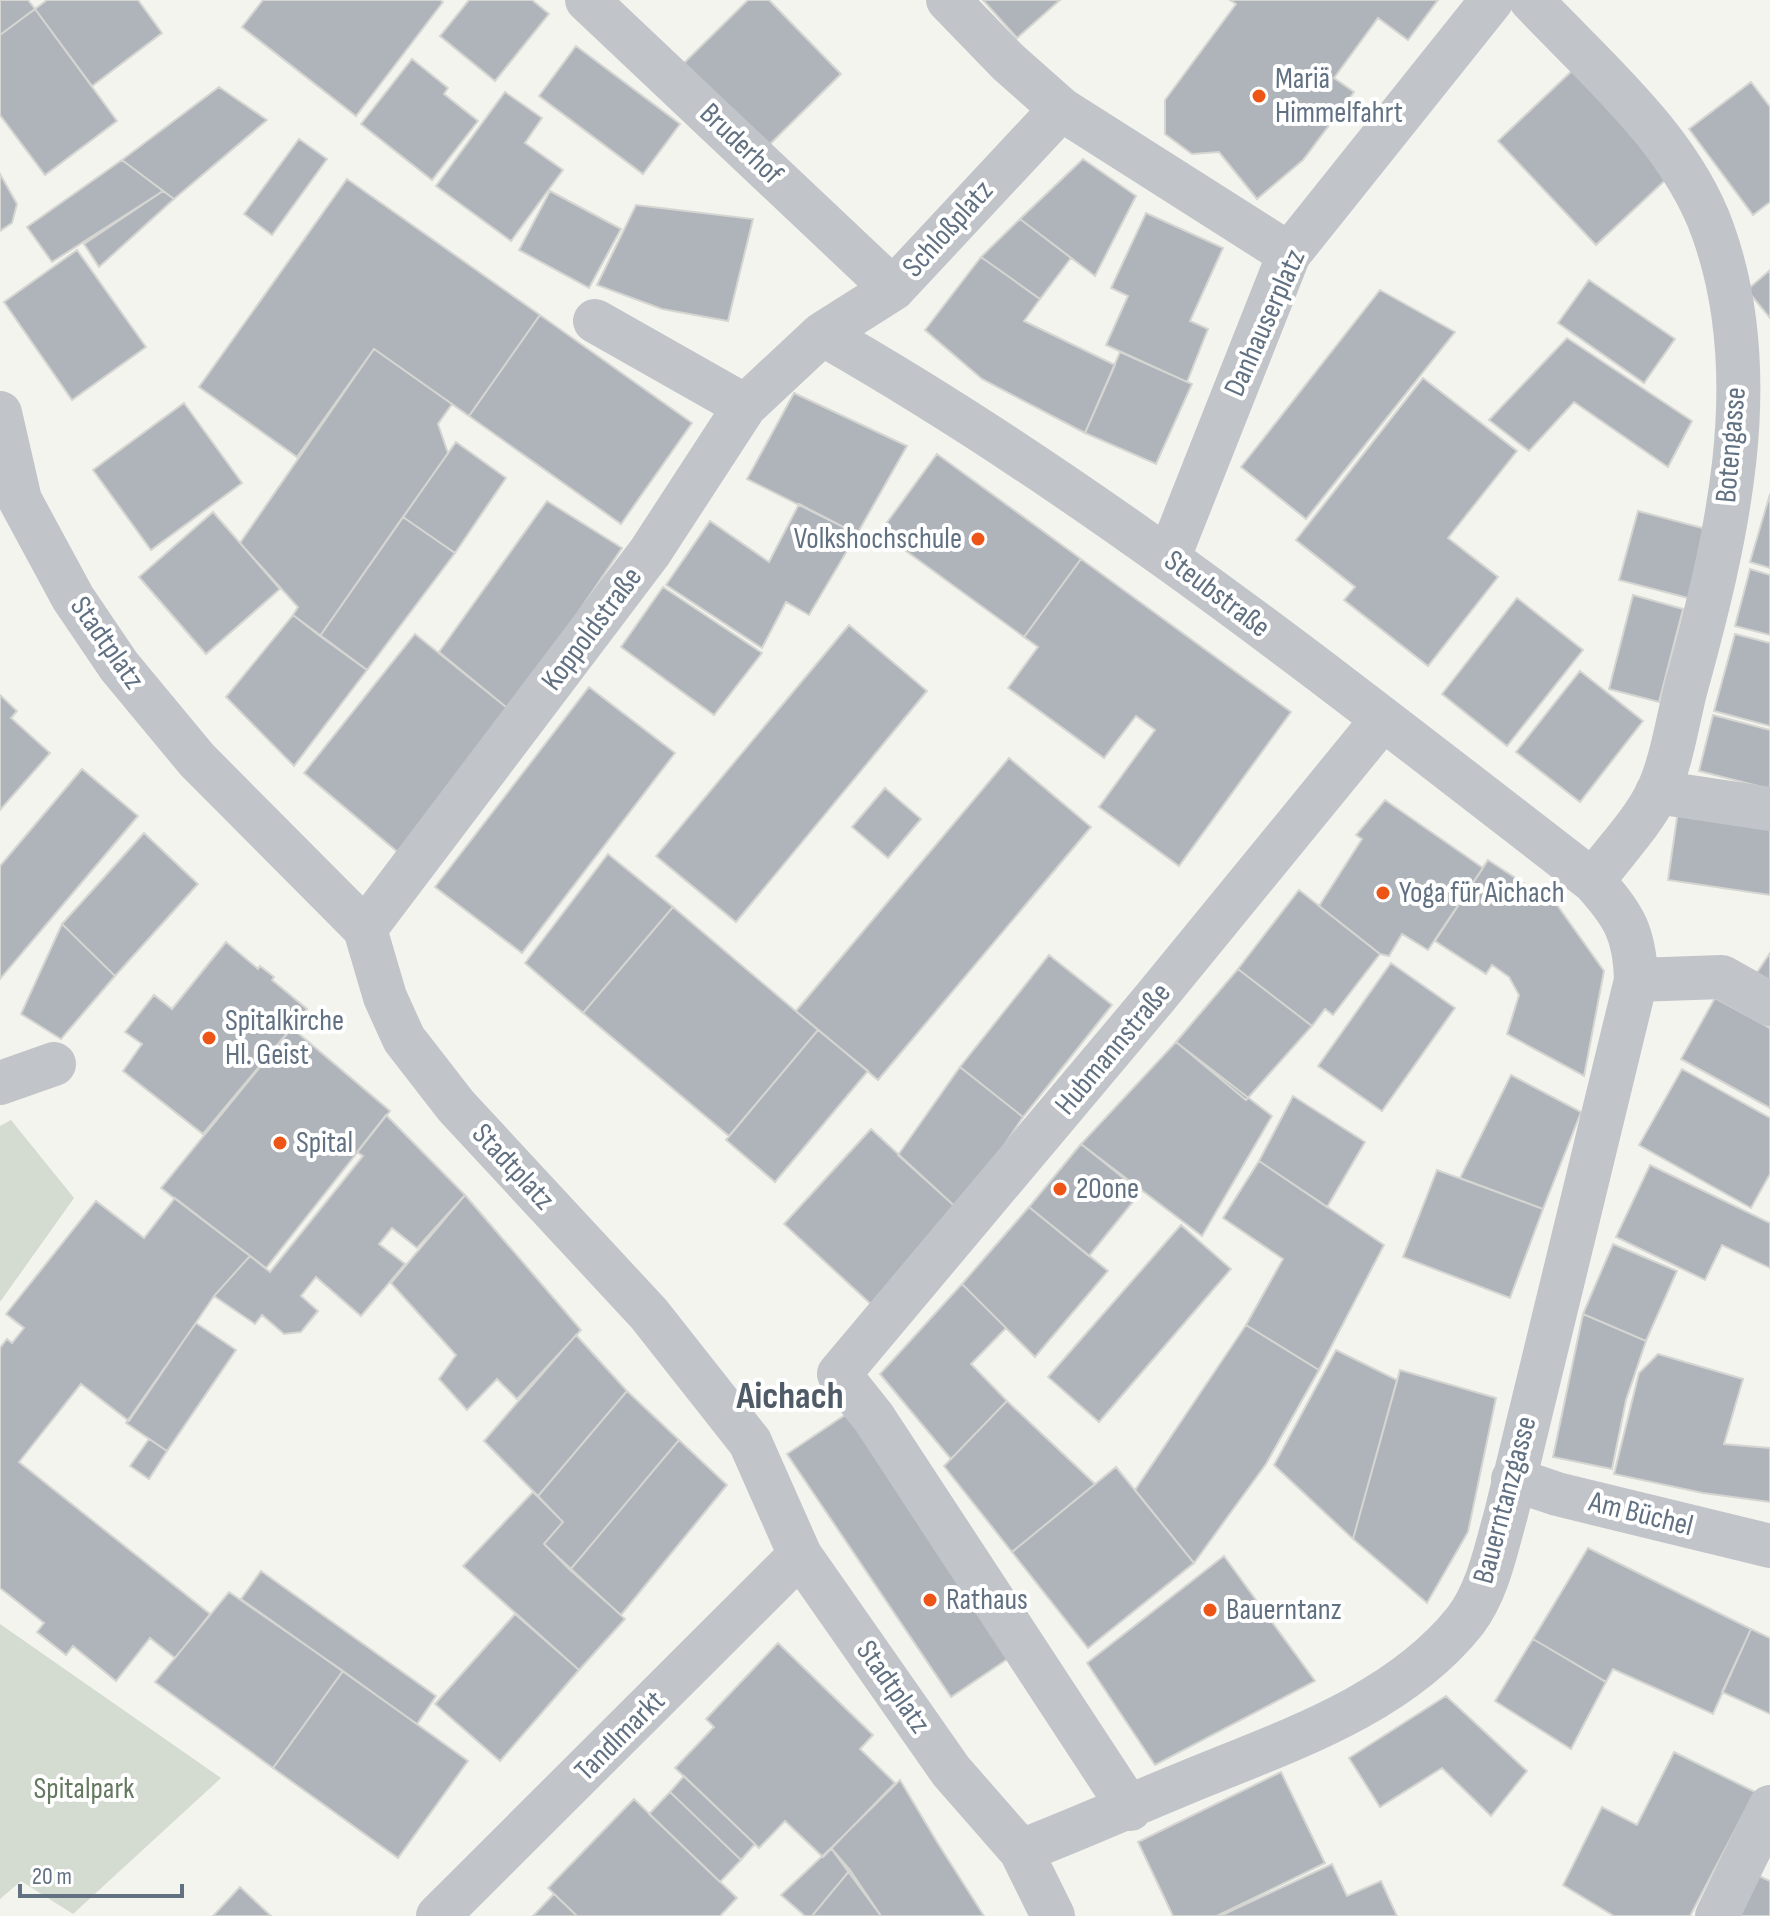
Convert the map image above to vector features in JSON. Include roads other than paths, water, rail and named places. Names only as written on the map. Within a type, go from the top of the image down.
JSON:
[{"type":"street","name":"Bruderhof","points":[[587,0],[893,289]]},
{"type":"street","points":[[948,0],[1008,62],[1061,109],[1289,254]]},
{"type":"street","name":"Danhauserplatz","points":[[1169,557],[1289,254],[1492,0]]},
{"type":"street","name":"Botengasse","points":[[1543,12],[1641,116],[1687,178],[1713,230],[1728,285],[1739,419],[1720,557],[1657,792],[1593,881]]},
{"type":"street","name":"Schloßplatz","points":[[822,334],[893,289],[1061,109]]},
{"type":"street","points":[[595,321],[745,406]]},
{"type":"street","name":"Steubstraße","points":[[822,334],[899,378],[1169,557],[1593,881]]},
{"type":"street","name":"Koppoldstraße","points":[[365,929],[650,552],[745,406],[822,334]]},
{"type":"street","name":"Stadtplatz","points":[[0,413],[20,500],[73,598],[119,666],[197,760],[365,929],[385,997],[404,1039],[456,1106],[649,1314],[750,1442],[800,1555],[951,1771],[1021,1851],[1053,1916]]},
{"type":"street","name":"Hubmannstraße","points":[[1130,1809],[943,1539],[874,1418],[839,1374],[875,1336],[1383,719]]},
{"type":"street","points":[[1657,792],[1770,809]]},
{"type":"street","name":"Bauerntanzgasse","points":[[1021,1851],[1252,1757],[1375,1697],[1433,1658],[1467,1618],[1487,1581],[1636,980],[1636,948],[1621,912],[1593,881]]},
{"type":"street","points":[[1636,980],[1722,977],[1770,1004]]},
{"type":"street","points":[[0,1083],[54,1064]]},
{"type":"street","name":"Am Büchel","points":[[1513,1479],[1557,1494],[1770,1546]]},
{"type":"street","name":"Tandlmarkt","points":[[438,1916],[800,1555]]},
{"type":"street","points":[[1717,1916],[1770,1807]]},
{"type":"place","name":"Mariä Himmelfahrt","points":[[1259,96]]},
{"type":"place","name":"Volkshochschule","points":[[978,539]]},
{"type":"place","name":"Yoga für Aichach","points":[[1383,893]]},
{"type":"place","name":"Spitalkirche Hl. Geist","points":[[209,1038]]},
{"type":"place","name":"Spital","points":[[280,1143]]},
{"type":"place","name":"20one","points":[[1060,1189]]},
{"type":"place","name":"Rathaus","points":[[930,1600]]},
{"type":"place","name":"Bauerntanz","points":[[1210,1610]]},
{"type":"district","name":"Aichach","points":[[790,1396]]},
{"type":"park label","name":"Spitalpark","points":[[84,1789]]}]
